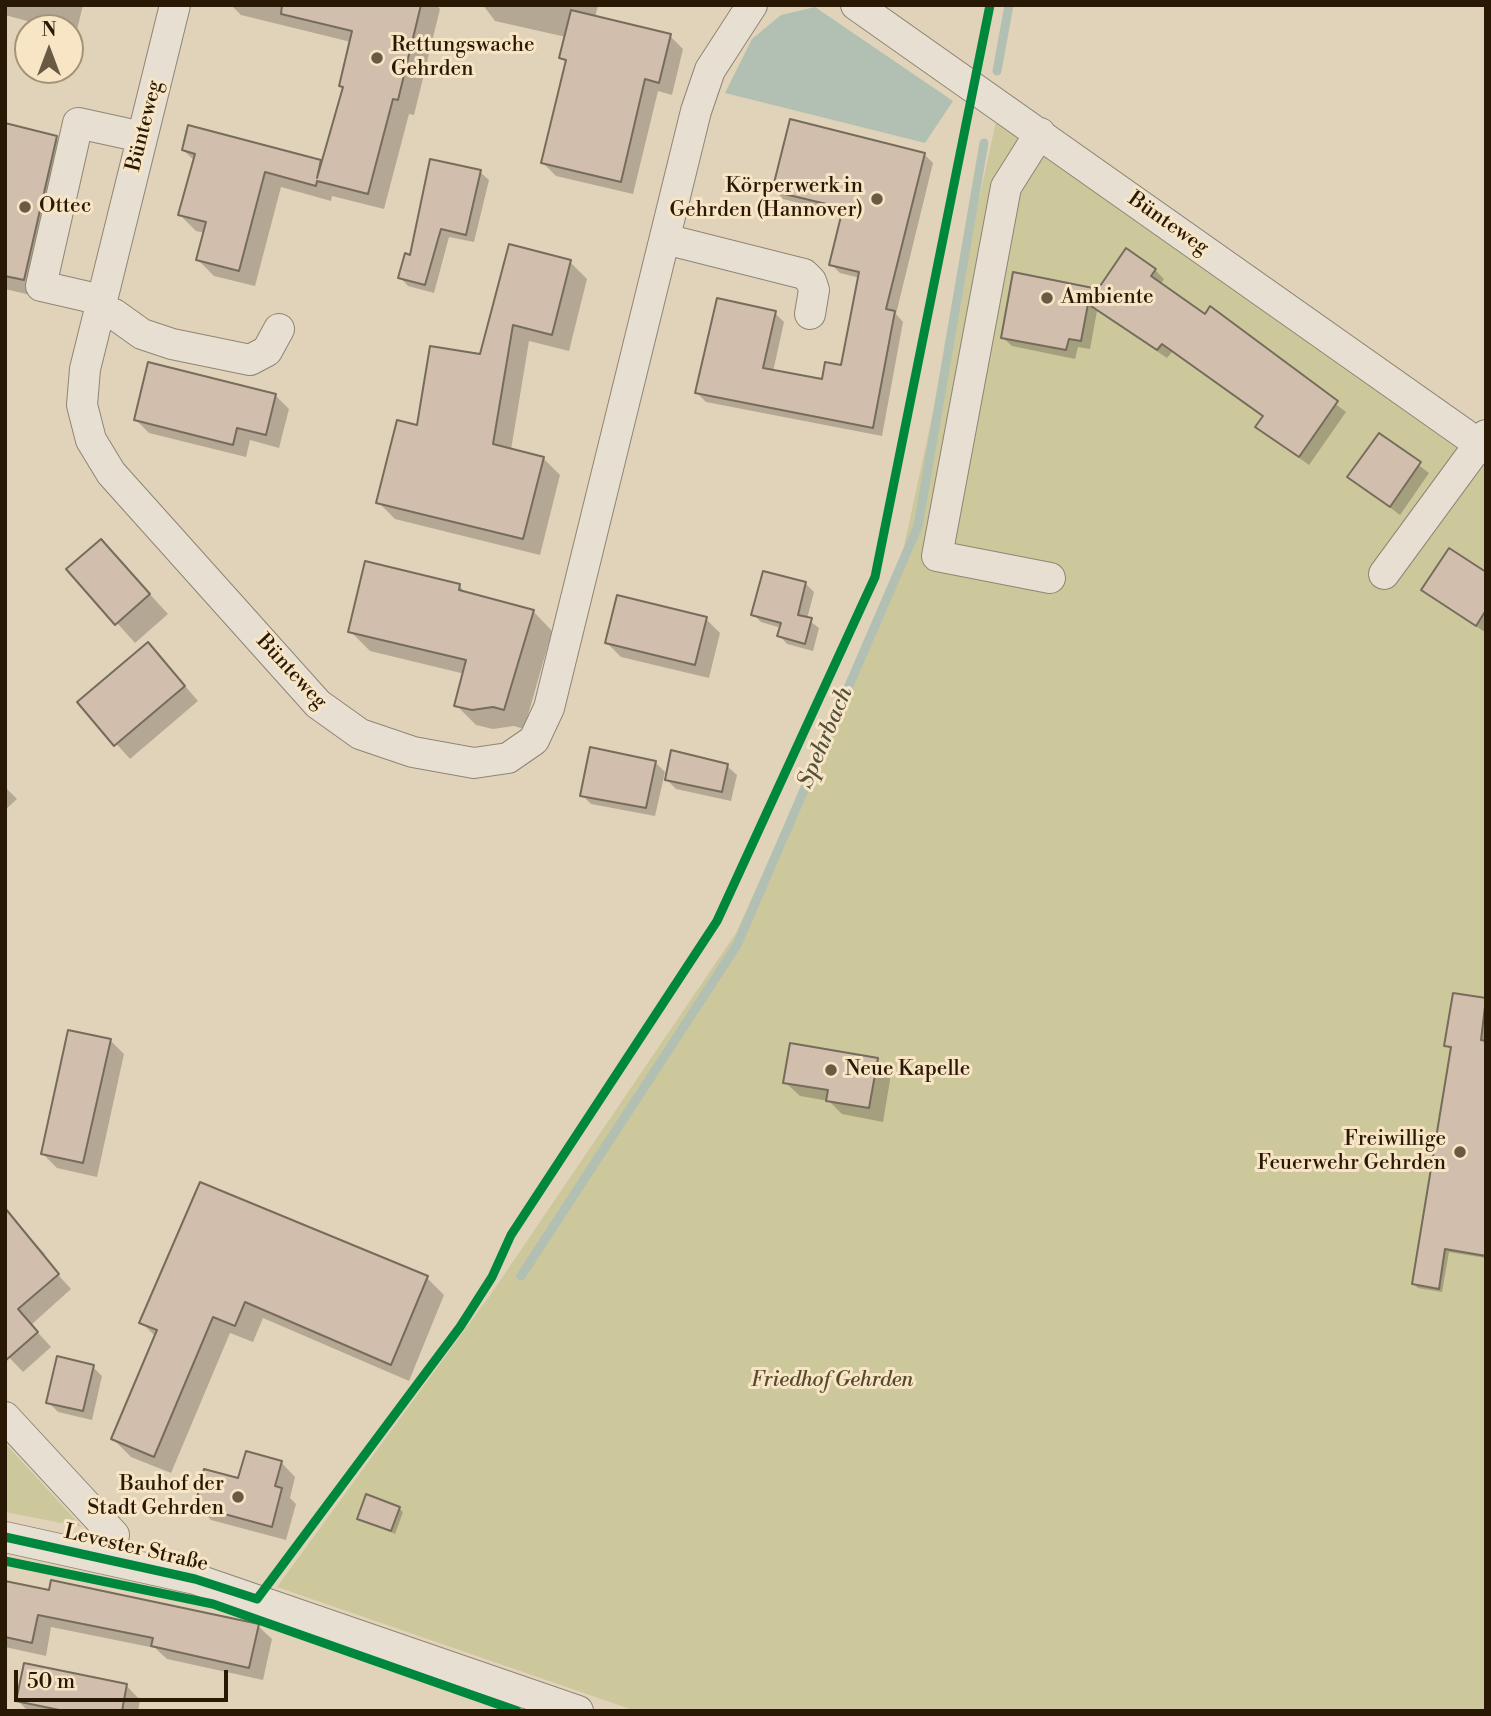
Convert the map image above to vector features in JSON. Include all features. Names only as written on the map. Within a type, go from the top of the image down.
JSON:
[{"type":"street","name":"Bünteweg","points":[[175,5],[85,369],[82,405],[91,440],[111,473],[318,704],[360,734],[413,752],[474,763],[508,758],[534,740],[549,708],[696,111],[710,70],[752,5]]},
{"type":"street","name":"Bünteweg","points":[[856,5],[1483,442],[1384,574]]},
{"type":"street","points":[[142,137],[78,123],[41,286],[101,305],[142,334],[172,344],[250,360],[267,351],[279,329]]},
{"type":"street","points":[[1040,133],[1006,187],[937,556],[1050,578]]},
{"type":"street","points":[[665,239],[804,274],[811,281],[814,290],[810,314]]},
{"type":"street","points":[[5,1417],[114,1535],[110,1559]]},
{"type":"street","name":"Levester Straße","points":[[5,1537],[195,1579],[578,1711]]},
{"type":"green space","name":"Friedhof Gehrden","points":[[998,112],[1486,466],[1486,1711],[636,1711],[277,1587],[493,1291],[736,933],[898,574]]},
{"type":"green space","points":[[5,1443],[82,1527],[5,1512]]},
{"type":"shaded area","points":[[815,7],[953,101],[925,143],[725,93],[752,39],[781,15]]},
{"type":"building","points":[[282,5],[421,5],[398,100],[393,99],[368,194],[317,181],[316,186],[265,172],[239,271],[196,260],[206,222],[178,215],[195,154],[182,150],[188,125],[321,160],[317,178],[343,87],[339,86],[352,31],[281,14]]},
{"type":"building","points":[[571,10],[671,34],[659,83],[645,79],[621,182],[541,163],[566,60],[559,58]]},
{"type":"building","points":[[790,119],[925,153],[886,309],[895,311],[873,428],[695,393],[717,298],[776,311],[763,368],[822,379],[825,362],[841,365],[859,272],[829,265],[843,208],[772,191]]},
{"type":"building","name":"Ottec","points":[[5,123],[57,136],[24,280],[5,276]]},
{"type":"building","points":[[430,159],[481,170],[466,235],[441,229],[425,285],[398,278],[405,253],[410,255]]},
{"type":"building","points":[[509,244],[571,260],[552,335],[513,325],[493,444],[544,457],[523,539],[376,503],[397,420],[417,425],[430,346],[480,354]]},
{"type":"building","points":[[1126,248],[1156,269],[1151,276],[1205,314],[1210,306],[1338,401],[1299,457],[1255,427],[1263,416],[1162,344],[1157,350],[1088,304],[1081,341],[1069,339],[1066,350],[1001,338],[1013,272],[1098,289]]},
{"type":"building","points":[[148,362],[276,394],[266,435],[237,428],[233,445],[134,420]]},
{"type":"building","points":[[1379,433],[1421,462],[1390,507],[1347,477]]},
{"type":"building","points":[[101,539],[150,594],[115,625],[66,569]]},
{"type":"building","points":[[1449,548],[1486,572],[1486,610],[1476,626],[1421,590]]},
{"type":"building","points":[[365,561],[460,584],[459,590],[534,610],[504,710],[493,707],[472,710],[454,706],[466,660],[348,632]]},
{"type":"building","points":[[763,571],[806,582],[798,615],[812,618],[805,644],[777,636],[781,623],[751,615]]},
{"type":"building","points":[[617,595],[707,617],[695,665],[605,643]]},
{"type":"building","points":[[148,642],[185,686],[114,746],[77,702]]},
{"type":"building","points":[[590,747],[656,761],[646,808],[580,796]]},
{"type":"building","points":[[671,750],[728,764],[722,792],[665,780]]},
{"type":"building","name":"Freiwillige Feuerwehr Gehrden","points":[[1453,993],[1486,998],[1481,1040],[1486,1041],[1486,1256],[1445,1249],[1439,1289],[1412,1284],[1451,1047],[1444,1046]]},
{"type":"building","points":[[68,1030],[111,1039],[83,1163],[41,1154]]},
{"type":"building","name":"Neue Kapelle","points":[[790,1043],[878,1058],[869,1108],[826,1101],[828,1090],[783,1083]]},
{"type":"building","points":[[200,1182],[428,1276],[391,1365],[245,1302],[235,1326],[213,1317],[154,1457],[111,1439],[157,1330],[139,1323]]},
{"type":"building","points":[[5,1208],[59,1274],[18,1309],[38,1332],[5,1361]]},
{"type":"building","points":[[57,1356],[94,1365],[83,1411],[46,1403]]},
{"type":"building","name":"Bauhof der Stadt Gehrden","points":[[246,1451],[282,1461],[275,1486],[282,1488],[272,1527],[195,1506],[204,1469],[238,1478]]},
{"type":"building","points":[[366,1494],[400,1507],[391,1531],[357,1519]]},
{"type":"building","points":[[51,1580],[259,1624],[249,1668],[151,1646],[153,1638],[38,1615],[32,1643],[5,1637],[5,1581],[49,1590]]},
{"type":"building","points":[[24,1663],[127,1684],[122,1711],[64,1711],[16,1701]]},
{"type":"waterway","name":"Spehrbach","points":[[997,71],[1009,5]]},
{"type":"waterway","name":"Spehrbach","points":[[521,1276],[737,945],[918,526],[984,143]]},
{"type":"cycle path","points":[[5,1537],[195,1579],[257,1599],[460,1327],[492,1277],[511,1235],[717,921],[875,577],[990,5]]},
{"type":"cycle path","points":[[5,1561],[213,1604],[517,1711]]},
{"type":"place","name":"Rettungswache Gehrden","points":[[377,58]]},
{"type":"place","name":"Körperwerk in Gehrden (Hannover)","points":[[877,199]]},
{"type":"place","name":"Ottec","points":[[25,207]]},
{"type":"place","name":"Ambiente","points":[[1047,298]]},
{"type":"place","name":"Neue Kapelle","points":[[831,1070]]},
{"type":"place","name":"Freiwillige Feuerwehr Gehrden","points":[[1460,1152]]},
{"type":"place","name":"Bauhof der Stadt Gehrden","points":[[238,1497]]}]
